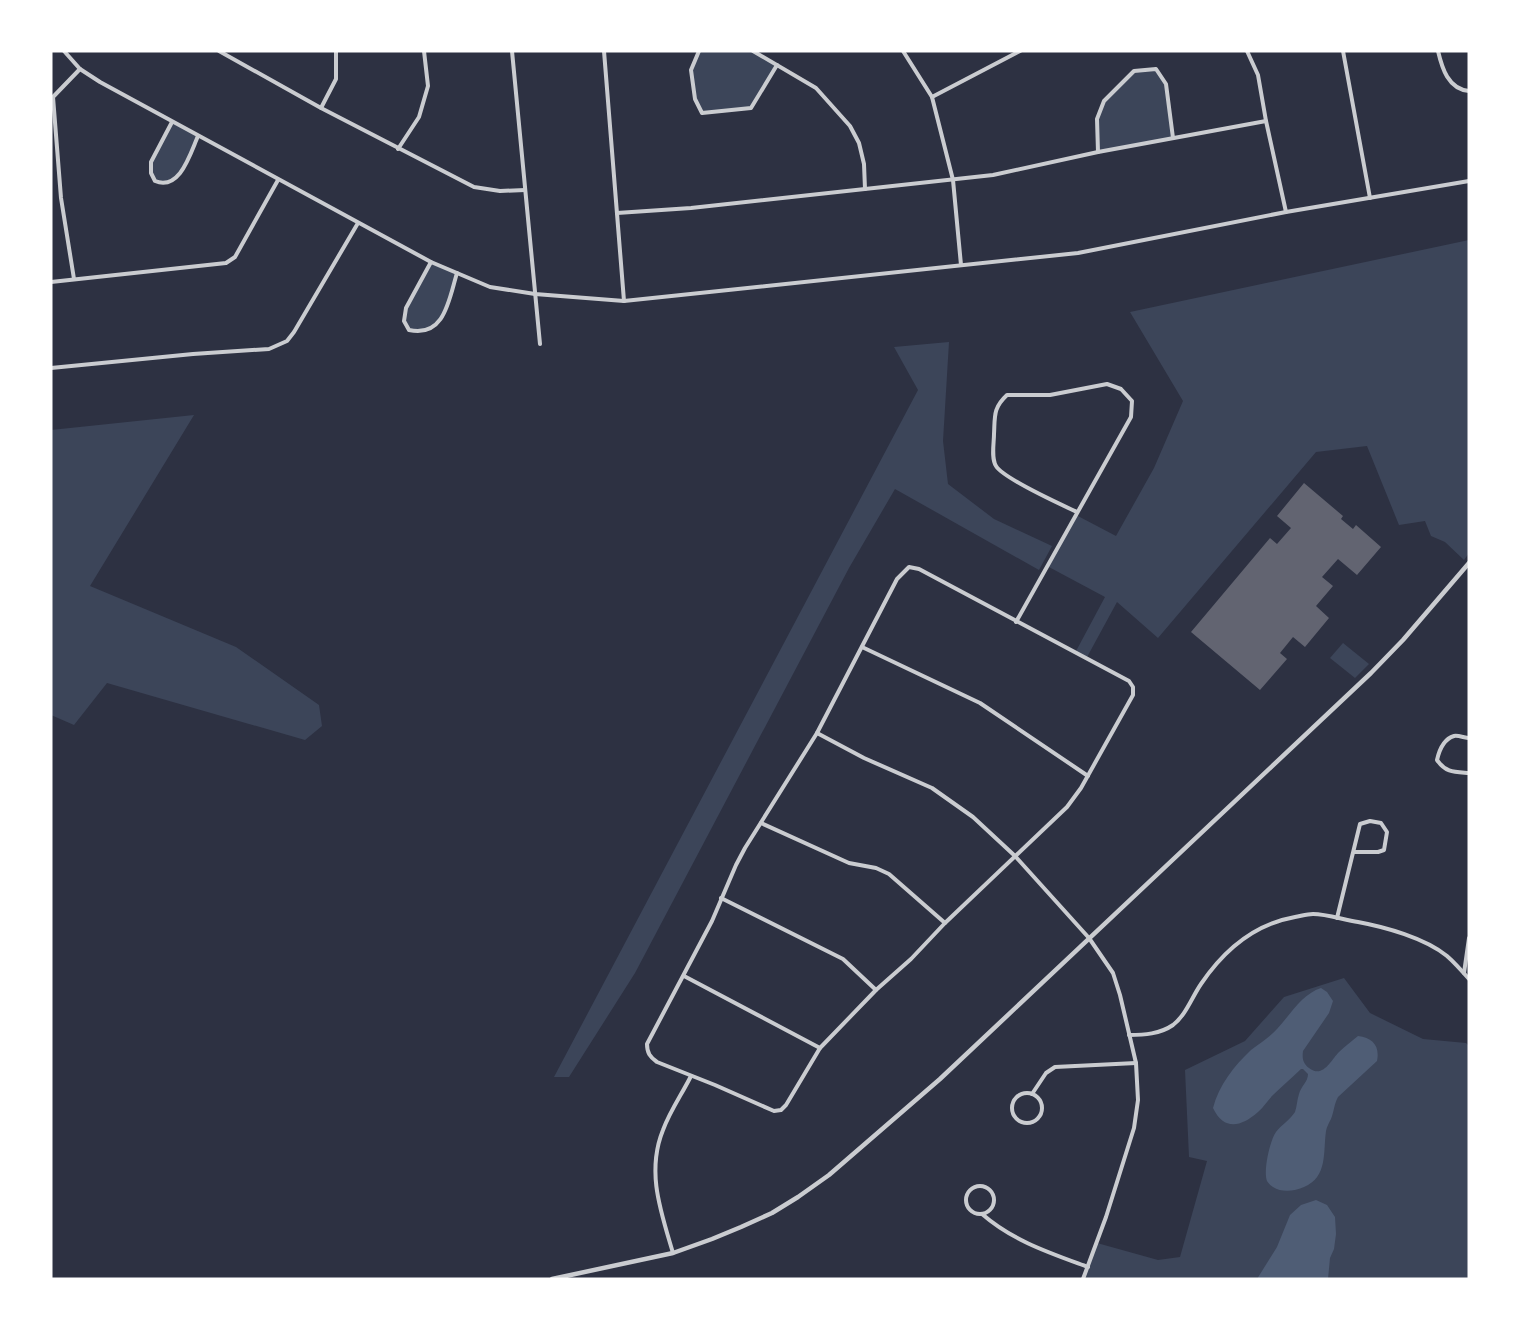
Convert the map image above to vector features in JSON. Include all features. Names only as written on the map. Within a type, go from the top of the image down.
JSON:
[{"type":"street","points":[[64,51],[80,69],[100,82],[431,262],[490,287],[535,294],[624,302],[1078,253],[1286,212],[1469,181]]},
{"type":"street","points":[[219,51],[321,108],[474,188],[500,191],[525,190]]},
{"type":"street","points":[[321,108],[336,79],[336,51]]},
{"type":"street","points":[[398,149],[419,117],[428,86],[424,51]]},
{"type":"street","points":[[512,51],[540,344]]},
{"type":"street","points":[[604,51],[624,302]]},
{"type":"street","points":[[699,51],[691,70],[695,99],[702,113],[751,108],[777,65]]},
{"type":"street","points":[[753,51],[816,88],[849,126],[859,143],[864,164],[865,189]]},
{"type":"street","points":[[903,51],[932,97],[953,180],[961,265]]},
{"type":"street","points":[[932,97],[1020,51]]},
{"type":"street","points":[[1247,51],[1258,75],[1286,212]]},
{"type":"street","points":[[1343,51],[1370,198]]},
{"type":"street","points":[[1438,51],[1441,66],[1450,82],[1464,91],[1469,91]]},
{"type":"street","points":[[74,279],[62,198],[53,97],[80,69]]},
{"type":"street","points":[[1098,152],[1097,119],[1104,101],[1134,71],[1156,69],[1166,84],[1173,138]]},
{"type":"street","points":[[617,213],[691,208],[993,175],[1098,152],[1266,121]]},
{"type":"street","points":[[172,122],[151,162],[151,173],[155,181],[171,182],[183,169],[198,136]]},
{"type":"street","points":[[51,282],[226,263],[235,257],[278,180]]},
{"type":"street","points":[[51,368],[269,349],[287,340],[294,332],[358,223]]},
{"type":"street","points":[[431,262],[406,308],[404,321],[409,330],[420,332],[435,327],[445,313],[457,273]]},
{"type":"street","points":[[1016,622],[1131,417],[1132,401],[1121,389],[1107,384],[1050,396],[1006,395],[997,404],[993,452],[995,465],[1004,475],[1077,513]]},
{"type":"street","points":[[552,1279],[673,1253],[741,1227],[772,1212],[829,1175],[940,1079],[1031,995],[1376,668],[1469,563]]},
{"type":"street","points":[[909,567],[919,569],[1129,681],[1133,687],[1133,695],[1081,788],[1067,807],[945,923],[912,959],[876,990],[820,1048],[786,1105],[781,1110],[774,1111],[657,1062],[647,1052],[647,1044],[712,921],[745,848],[817,733],[862,647],[897,579],[909,567]]},
{"type":"street","points":[[862,647],[980,704],[1088,776]]},
{"type":"street","points":[[817,733],[864,758],[932,788],[973,817],[1016,856],[1089,938],[1107,961],[1113,973],[1136,1063],[1138,1100],[1134,1128],[1083,1279]]},
{"type":"street","points":[[1469,738],[1454,736],[1445,742],[1437,760],[1442,767],[1450,771],[1469,773]]},
{"type":"street","points":[[1337,918],[1360,824],[1370,821],[1381,823],[1387,832],[1384,850],[1354,852]]},
{"type":"street","points":[[761,823],[849,863],[876,868],[889,874],[945,923]]},
{"type":"street","points":[[721,898],[843,959],[876,990]]},
{"type":"street","points":[[1129,1035],[1149,1035],[1173,1024],[1220,960],[1240,941],[1259,928],[1283,919],[1313,914],[1382,926],[1422,942],[1446,955],[1469,979]]},
{"type":"street","points":[[1464,973],[1469,938]]},
{"type":"street","points":[[684,976],[820,1048]]},
{"type":"street","points":[[1032,1094],[1046,1073],[1055,1067],[1136,1063]]},
{"type":"street","points":[[673,1253],[657,1199],[656,1162],[663,1129],[691,1076]]},
{"type":"street","points":[[1032,1094],[1040,1101],[1042,1111],[1033,1122],[1023,1123],[1015,1116],[1013,1103],[1019,1096],[1032,1094]]},
{"type":"street","points":[[982,1214],[993,1206],[994,1197],[990,1189],[981,1185],[972,1188],[966,1196],[969,1209],[982,1214],[1032,1247],[1088,1267]]},
{"type":"shaded area","points":[[699,51],[753,51],[777,65],[751,108],[702,113],[695,99],[691,70]]},
{"type":"shaded area","points":[[1156,69],[1166,84],[1173,138],[1098,152],[1097,119],[1104,101],[1134,71]]},
{"type":"shaded area","points":[[172,122],[198,136],[183,169],[171,182],[155,181],[151,173],[151,162]]},
{"type":"shaded area","points":[[1469,240],[1469,553],[1464,560],[1445,542],[1431,536],[1425,521],[1399,525],[1367,446],[1316,452],[1158,638],[1117,602],[1086,659],[1075,653],[1105,597],[1047,566],[1076,515],[1116,536],[1154,468],[1183,401],[1130,312]]},
{"type":"shaded area","points":[[431,262],[457,273],[448,305],[444,314],[431,328],[421,331],[409,330],[404,321],[406,308]]},
{"type":"shaded area","points":[[949,342],[943,441],[948,484],[994,519],[1052,546],[1039,570],[895,489],[849,568],[635,973],[569,1077],[554,1077],[918,390],[894,347]]},
{"type":"shaded area","points":[[194,415],[90,586],[236,647],[319,705],[322,726],[305,740],[107,683],[74,725],[51,715],[51,430]]},
{"type":"shaded area","points":[[1343,643],[1369,664],[1355,678],[1330,658]]},
{"type":"shaded area","points":[[1344,978],[1370,1013],[1423,1039],[1466,1043],[1469,1046],[1469,1279],[1083,1279],[1097,1243],[1158,1260],[1180,1257],[1207,1161],[1189,1157],[1185,1070],[1245,1041],[1284,997]]},
{"type":"shaded area","points":[[1321,988],[1333,1001],[1329,1013],[1303,1051],[1305,1064],[1314,1071],[1323,1070],[1341,1050],[1358,1036],[1374,1044],[1377,1061],[1338,1097],[1326,1129],[1323,1163],[1317,1177],[1312,1183],[1300,1188],[1289,1191],[1280,1190],[1272,1187],[1267,1181],[1269,1148],[1276,1132],[1295,1112],[1300,1091],[1308,1074],[1301,1069],[1258,1112],[1245,1121],[1228,1123],[1217,1115],[1213,1108],[1223,1084],[1239,1063],[1274,1032],[1302,1000]]},
{"type":"shaded area","points":[[1316,1200],[1327,1205],[1335,1217],[1336,1234],[1328,1279],[1257,1279],[1277,1247],[1290,1215],[1301,1205]]},
{"type":"building","points":[[1304,483],[1343,516],[1341,519],[1353,529],[1356,525],[1381,547],[1357,575],[1338,559],[1322,577],[1333,586],[1316,606],[1329,618],[1305,647],[1293,637],[1280,653],[1287,659],[1260,690],[1191,632],[1270,538],[1277,544],[1291,528],[1277,516]]}]
